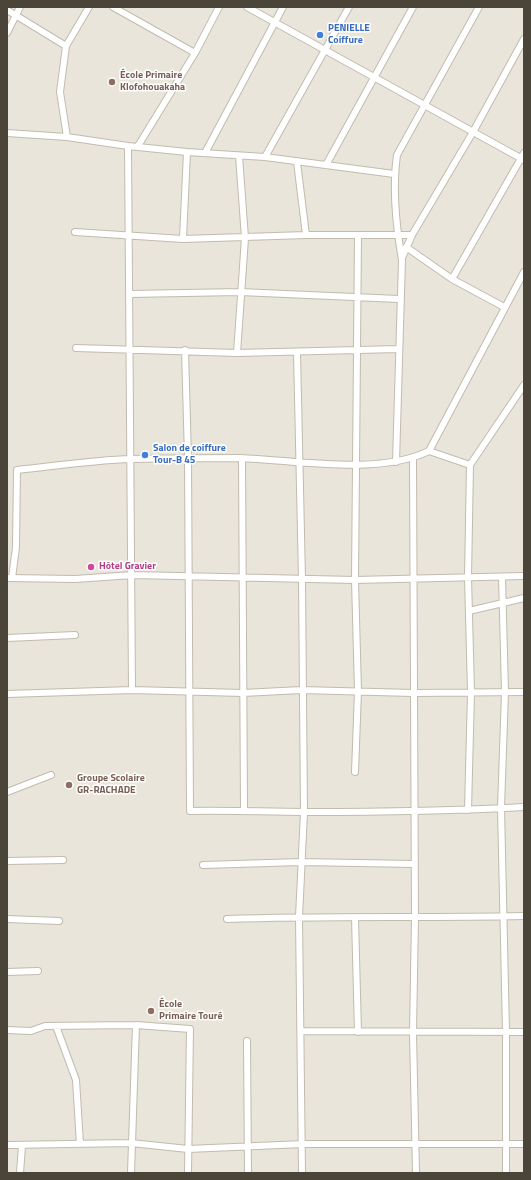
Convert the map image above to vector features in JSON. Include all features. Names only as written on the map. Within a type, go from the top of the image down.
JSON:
[{"type":"street","points":[[7,33],[20,7]]},
{"type":"street","points":[[67,136],[60,92],[66,46],[89,7]]},
{"type":"street","points":[[113,7],[195,53]]},
{"type":"street","points":[[138,146],[195,53],[219,7]]},
{"type":"street","points":[[247,7],[473,132],[523,157],[452,279]]},
{"type":"street","points":[[205,153],[282,7]]},
{"type":"street","points":[[265,157],[349,7]]},
{"type":"street","points":[[326,165],[413,7]]},
{"type":"street","points":[[402,260],[397,235],[394,174],[397,155],[426,106],[479,7]]},
{"type":"street","points":[[7,10],[16,14],[66,46]]},
{"type":"street","points":[[396,462],[399,299],[402,260],[412,235],[473,132],[524,39]]},
{"type":"street","points":[[7,133],[67,136],[128,146],[187,152],[265,157],[394,174]]},
{"type":"street","points":[[128,146],[132,690]]},
{"type":"street","points":[[183,238],[187,152]]},
{"type":"street","points":[[237,353],[240,292],[245,238],[239,156]]},
{"type":"street","points":[[297,162],[306,235]]},
{"type":"street","points":[[75,232],[183,238],[245,238],[306,235],[412,235]]},
{"type":"street","points":[[355,772],[358,691],[355,580],[358,235]]},
{"type":"street","points":[[406,247],[452,279],[504,307]]},
{"type":"street","points":[[524,272],[504,307],[429,451],[413,458],[396,462],[357,464],[242,458],[130,459],[17,470],[16,547],[9,578],[75,579],[132,575],[355,580],[524,576]]},
{"type":"street","points":[[129,294],[240,292],[399,299]]},
{"type":"street","points":[[76,348],[185,350],[237,353],[398,349]]},
{"type":"street","points":[[185,350],[188,458],[190,811],[414,811],[524,807]]},
{"type":"street","points":[[297,352],[302,579],[301,690],[304,812],[299,917],[303,1144],[302,1173]]},
{"type":"street","points":[[468,810],[470,692],[468,578],[470,465],[523,388]]},
{"type":"street","points":[[429,451],[470,465]]},
{"type":"street","points":[[242,458],[244,810]]},
{"type":"street","points":[[413,458],[415,864],[414,1033],[416,1173]]},
{"type":"street","points":[[502,576],[505,692],[501,808],[506,1032],[506,1173]]},
{"type":"street","points":[[469,611],[524,598]]},
{"type":"street","points":[[7,638],[75,635]]},
{"type":"street","points":[[7,694],[132,690],[243,693],[301,690],[413,693],[524,692]]},
{"type":"street","points":[[7,792],[51,775]]},
{"type":"street","points":[[7,862],[63,860]]},
{"type":"street","points":[[203,865],[301,862],[415,864]]},
{"type":"street","points":[[227,920],[299,917],[415,918],[524,916]]},
{"type":"street","points":[[7,918],[59,921]]},
{"type":"street","points":[[355,918],[358,1032]]},
{"type":"street","points":[[7,972],[38,971]]},
{"type":"street","points":[[131,1173],[136,1025]]},
{"type":"street","points":[[7,1030],[32,1031],[45,1026],[136,1025],[190,1029],[188,1173]]},
{"type":"street","points":[[56,1026],[76,1080],[80,1144]]},
{"type":"street","points":[[301,1031],[414,1033],[524,1032]]},
{"type":"street","points":[[247,1041],[248,1173]]},
{"type":"street","points":[[7,1146],[131,1143],[188,1148],[303,1144],[524,1144]]},
{"type":"street","points":[[20,1173],[22,1146]]},
{"type":"shaded area","points":[[7,7],[524,7],[524,1173],[7,1173]]},
{"type":"place","name":"PENIELLE Coiffure","points":[[320,35]]},
{"type":"place","name":"École Primaire Klofohouakaha","points":[[112,82]]},
{"type":"place","name":"Salon de coiffure Tour-B 45","points":[[145,455]]},
{"type":"place","name":"Hôtel Gravier","points":[[91,567]]},
{"type":"place","name":"Groupe Scolaire GR-RACHADE","points":[[69,785]]},
{"type":"place","name":"École Primaire Touré","points":[[151,1011]]}]
